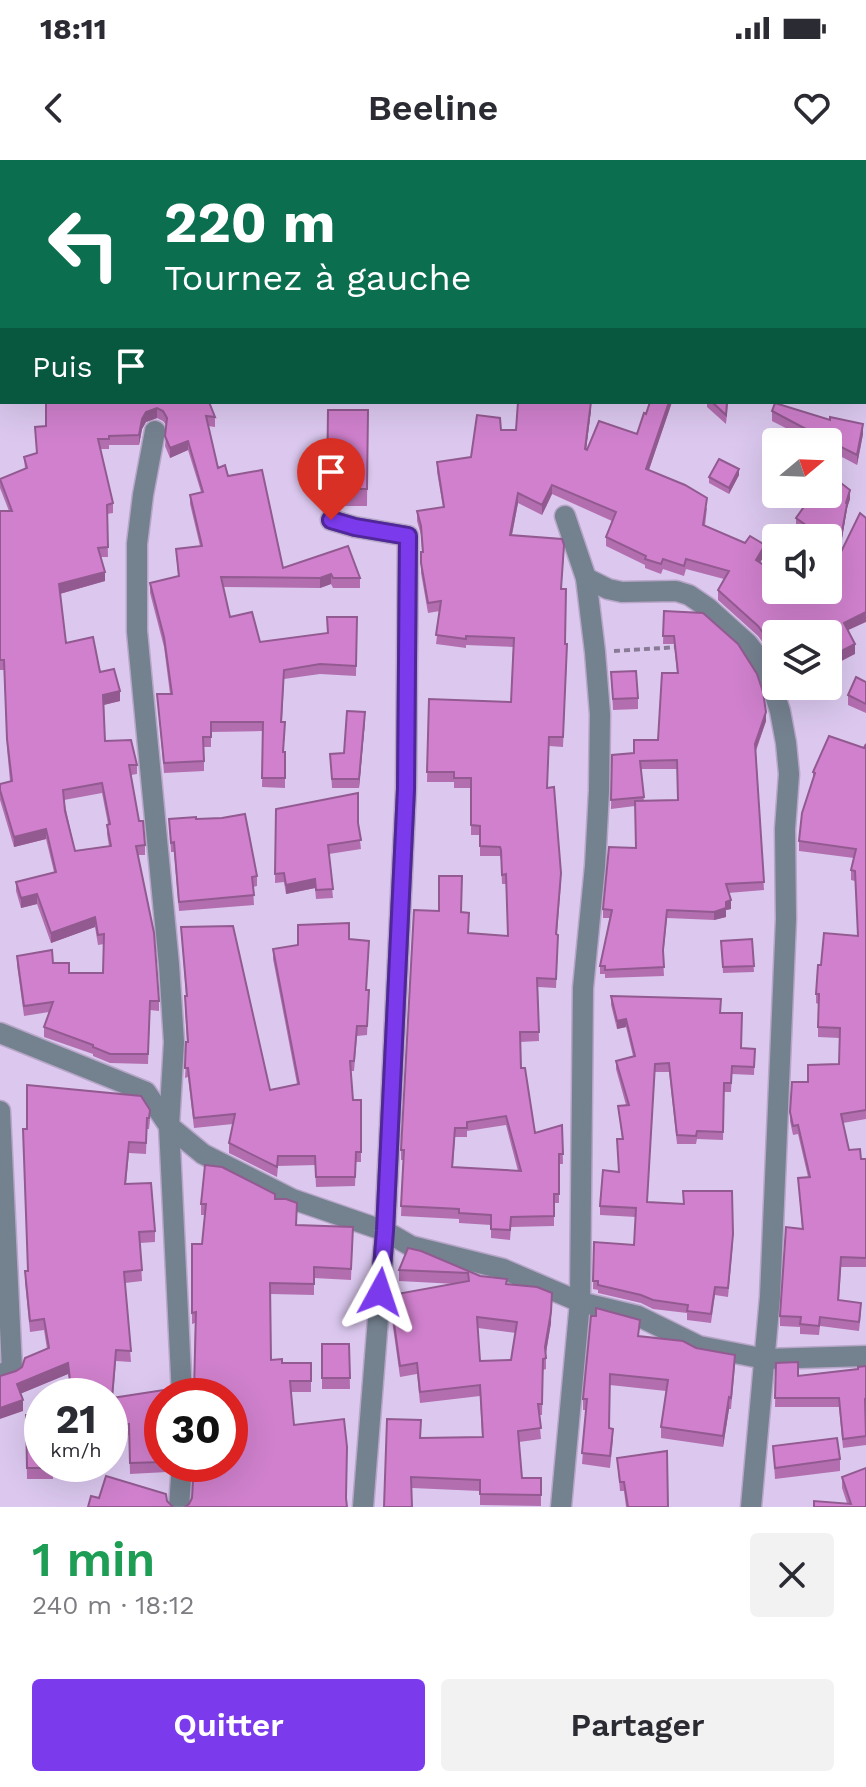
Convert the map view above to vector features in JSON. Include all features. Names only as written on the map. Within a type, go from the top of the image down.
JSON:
[{"type":"street","points":[[155,431],[137,544],[137,631],[174,1042],[169,1126],[181,1378]]},
{"type":"street","points":[[561,1507],[580,1302],[583,988],[595,866],[600,714],[586,578],[565,516]]},
{"type":"street","points":[[331,520],[408,536],[406,789],[385,1231],[363,1507]]},
{"type":"street","points":[[586,578],[622,592],[676,591],[689,595],[708,608],[758,657],[769,677],[786,743],[789,774],[785,829],[786,919],[771,1282],[751,1507]]},
{"type":"street","points":[[0,1033],[146,1092],[169,1126],[203,1154],[292,1199],[385,1231],[411,1246],[503,1269],[580,1302],[638,1316],[699,1346],[765,1359],[866,1356]]},
{"type":"street","points":[[0,1111],[12,1370],[0,1374]]},
{"type":"street","points":[[179,1507],[181,1482]]},
{"type":"path","points":[[595,652],[687,647]]},
{"type":"building","points":[[46,404],[210,404],[215,417],[206,416],[218,468],[225,465],[228,476],[262,470],[283,568],[348,546],[360,578],[333,578],[331,574],[320,578],[221,577],[230,617],[252,612],[260,642],[328,633],[327,617],[357,617],[356,666],[320,664],[284,670],[281,722],[285,722],[285,778],[262,778],[263,722],[211,722],[211,737],[203,737],[204,761],[164,763],[157,694],[172,694],[164,637],[150,583],[179,576],[176,549],[202,546],[190,495],[203,492],[188,441],[170,448],[165,436],[167,418],[163,411],[157,408],[146,412],[139,435],[98,439],[113,503],[107,505],[108,547],[98,548],[105,572],[59,584],[66,643],[93,637],[100,672],[114,669],[120,691],[103,695],[105,741],[131,740],[137,765],[129,765],[139,821],[143,821],[145,845],[136,846],[154,933],[159,1001],[150,1001],[148,1054],[110,1054],[44,1027],[53,1002],[24,1006],[17,956],[52,950],[53,963],[69,963],[69,973],[103,973],[104,934],[98,935],[95,917],[51,933],[37,894],[21,898],[16,882],[56,872],[46,829],[14,837],[0,790],[0,784],[12,781],[4,660],[0,660],[0,511],[12,511],[0,479],[27,468],[24,457],[37,453],[35,427],[46,426]],"holes":[[[102,783],[110,824],[107,825],[111,846],[75,851],[63,790]]]},
{"type":"building","points":[[518,404],[591,404],[587,450],[599,421],[637,434],[649,404],[668,404],[646,469],[707,498],[703,525],[745,543],[750,536],[762,543],[756,560],[762,564],[762,604],[842,604],[842,550],[860,513],[866,518],[866,612],[844,623],[855,644],[842,651],[842,620],[762,620],[762,631],[718,590],[729,571],[686,559],[684,566],[663,559],[661,564],[645,559],[646,556],[606,537],[616,512],[552,485],[542,505],[518,493],[510,535],[562,539],[564,545],[561,589],[566,589],[567,644],[563,737],[549,737],[547,788],[554,787],[561,873],[556,979],[537,978],[539,1032],[520,1032],[521,1068],[525,1068],[535,1133],[562,1125],[563,1154],[559,1154],[559,1194],[554,1194],[554,1216],[511,1217],[510,1230],[491,1229],[491,1215],[459,1213],[459,1209],[401,1206],[404,1150],[401,1150],[414,910],[439,911],[439,876],[462,876],[461,912],[469,913],[468,933],[508,936],[506,874],[502,875],[501,850],[500,847],[480,846],[480,826],[471,825],[471,778],[454,778],[454,772],[427,772],[429,699],[511,702],[514,638],[466,636],[466,639],[436,635],[441,601],[428,603],[417,511],[444,507],[437,462],[471,457],[477,415],[500,418],[501,430],[516,430]],"holes":[[[506,1116],[521,1171],[452,1167],[455,1128],[467,1128],[467,1122]]]},
{"type":"building","points":[[714,404],[727,404],[726,415]]},
{"type":"building","points":[[775,404],[830,420],[830,417],[863,424],[857,455],[842,448],[842,428],[804,428],[772,411]]},
{"type":"building","points":[[328,410],[368,410],[367,489],[327,489]]},
{"type":"building","points":[[719,459],[739,469],[729,488],[709,477]]},
{"type":"building","points":[[842,484],[850,490],[842,532],[842,524],[804,524],[796,518],[803,508],[842,508]]},
{"type":"building","points":[[664,611],[703,613],[738,644],[757,674],[766,712],[755,744],[764,882],[726,884],[731,900],[726,902],[726,908],[714,912],[667,910],[664,967],[605,970],[605,966],[600,966],[612,910],[603,909],[609,847],[636,848],[635,801],[678,800],[677,760],[640,761],[644,797],[611,800],[612,755],[634,753],[634,740],[658,740],[662,673],[678,673],[674,636],[663,636]]},
{"type":"building","points":[[636,671],[638,698],[613,699],[611,672]]},
{"type":"building","points":[[856,677],[866,682],[866,704],[848,695]]},
{"type":"building","points":[[347,711],[365,712],[359,779],[332,779],[330,754],[344,753]]},
{"type":"building","points":[[829,736],[864,748],[866,744],[866,1110],[841,1114],[849,1150],[860,1149],[861,1159],[866,1159],[866,1258],[841,1257],[838,1300],[861,1303],[859,1322],[820,1317],[819,1326],[800,1324],[801,1317],[780,1316],[786,1227],[803,1229],[798,1178],[810,1177],[798,1125],[793,1126],[790,1112],[792,1082],[808,1082],[808,1065],[839,1064],[840,1028],[818,1027],[818,965],[821,965],[824,933],[858,936],[855,871],[851,870],[856,849],[799,841],[802,813],[813,772]]},
{"type":"building","points":[[358,793],[361,840],[328,845],[333,889],[316,890],[315,879],[286,885],[284,873],[275,874],[276,809]]},
{"type":"building","points":[[245,814],[257,876],[252,877],[254,895],[179,902],[169,819],[222,818]]},
{"type":"building","points":[[349,923],[349,939],[369,941],[367,1026],[357,1026],[354,1061],[350,1061],[353,1100],[361,1100],[361,1152],[356,1152],[355,1177],[316,1177],[315,1156],[278,1156],[277,1167],[229,1143],[235,1114],[194,1118],[188,1068],[185,1068],[187,996],[181,927],[233,926],[270,1090],[299,1084],[273,949],[298,945],[298,925]]},
{"type":"building","points":[[752,939],[754,966],[723,967],[721,941]]},
{"type":"building","points":[[611,996],[721,999],[720,1013],[742,1013],[741,1048],[755,1049],[754,1067],[732,1066],[731,1083],[724,1083],[723,1132],[697,1131],[696,1136],[677,1135],[669,1063],[655,1064],[647,1202],[684,1204],[683,1191],[732,1191],[733,1234],[728,1288],[715,1287],[711,1314],[687,1311],[688,1305],[653,1300],[593,1281],[594,1242],[634,1245],[636,1208],[600,1206],[603,1170],[619,1172],[617,1139],[623,1139],[618,1106],[629,1105],[616,1061],[635,1056],[626,1019],[617,1021]]},
{"type":"building","points":[[27,1085],[141,1096],[150,1110],[146,1143],[129,1142],[125,1184],[151,1183],[155,1231],[139,1232],[142,1270],[124,1272],[131,1351],[116,1350],[114,1378],[70,1378],[68,1363],[32,1378],[24,1378],[17,1384],[23,1400],[0,1408],[0,1376],[16,1371],[22,1367],[25,1358],[49,1348],[44,1319],[30,1321],[25,1271],[28,1271],[23,1129],[27,1129]]},
{"type":"building","points":[[205,1165],[222,1167],[275,1194],[275,1199],[297,1203],[296,1225],[353,1227],[351,1269],[314,1267],[314,1284],[270,1283],[271,1360],[311,1363],[311,1381],[290,1381],[294,1425],[344,1419],[347,1507],[185,1507],[192,1498],[193,1482],[248,1482],[248,1378],[194,1378],[196,1312],[192,1313],[192,1244],[202,1244],[206,1204],[201,1204]]},
{"type":"building","points":[[408,1248],[480,1276],[507,1279],[506,1284],[537,1287],[552,1293],[546,1358],[543,1359],[542,1404],[538,1404],[541,1428],[518,1431],[522,1478],[541,1478],[541,1495],[480,1494],[480,1480],[411,1477],[412,1507],[384,1507],[387,1419],[421,1420],[420,1438],[483,1437],[480,1385],[420,1392],[417,1363],[400,1366],[392,1309],[396,1309],[397,1294],[469,1281],[468,1273],[399,1270]],"holes":[[[477,1317],[517,1322],[511,1360],[480,1361]]]},
{"type":"building","points":[[596,1308],[640,1320],[638,1336],[683,1341],[696,1348],[735,1355],[723,1436],[661,1427],[668,1380],[610,1374],[609,1428],[613,1429],[610,1456],[582,1453],[587,1399],[583,1399],[591,1316],[596,1316]]},
{"type":"building","points":[[322,1344],[349,1344],[350,1378],[322,1378]]},
{"type":"building","points":[[798,1362],[798,1376],[866,1366],[866,1436],[843,1439],[839,1398],[775,1398],[776,1363]]},
{"type":"building","points":[[144,1393],[144,1463],[130,1463],[128,1396]]},
{"type":"building","points":[[837,1438],[840,1459],[775,1468],[773,1446]]},
{"type":"building","points":[[667,1451],[668,1507],[628,1507],[617,1458]]},
{"type":"building","points":[[866,1468],[866,1507],[814,1507],[814,1501],[851,1504],[842,1477]]},
{"type":"building","points":[[104,1482],[126,1482],[166,1494],[167,1501],[173,1507],[88,1507],[91,1496],[99,1498]]},
{"type":"route","points":[[331,520],[408,536],[406,789],[380,1292]]}]
